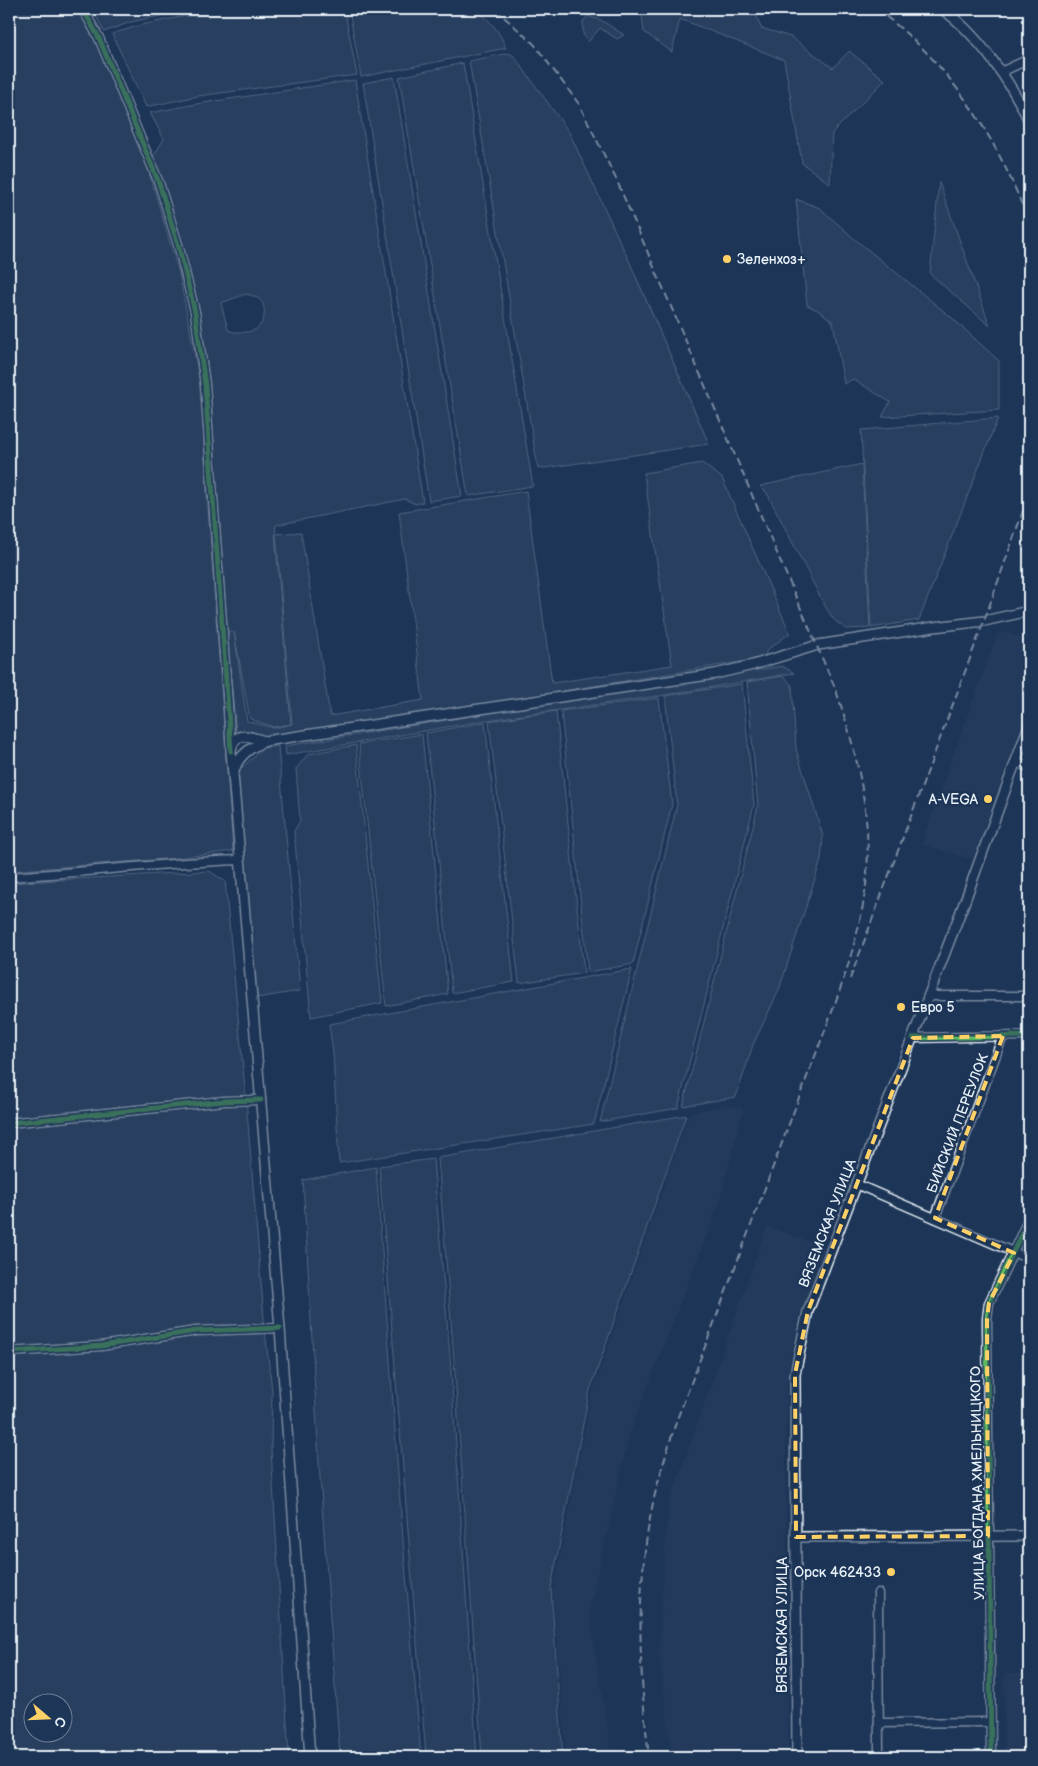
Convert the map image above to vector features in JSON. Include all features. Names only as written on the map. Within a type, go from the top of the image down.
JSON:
[{"type":"main road","points":[[942,9],[952,16],[1001,72],[1019,99],[1029,121]]},
{"type":"main road","points":[[233,778],[236,766],[242,755],[257,744],[265,741],[715,674],[753,666],[818,645],[984,621],[1029,611]]},
{"type":"main road","name":"ВЯЗЕМСКАЯ УЛИЦА","points":[[796,1757],[795,1374],[808,1311],[913,1038],[1029,725]]},
{"type":"main road","points":[[265,741],[242,736],[238,737],[231,751],[280,1328],[310,1757]]},
{"type":"main road","points":[[796,1537],[1029,1536]]},
{"type":"street","points":[[83,9],[99,38],[159,183],[179,248],[195,312],[205,385],[231,751]]},
{"type":"street","points":[[1001,72],[1029,59]]},
{"type":"street","points":[[1015,762],[1029,766]]},
{"type":"street","points":[[9,876],[105,870],[185,862],[239,860]]},
{"type":"street","points":[[928,996],[1029,996]]},
{"type":"street","name":"БИЙСКИЙ ПЕРЕУЛОК","points":[[934,1218],[1004,1036]]},
{"type":"street","points":[[913,1038],[1029,1036]]},
{"type":"street","points":[[9,1123],[224,1101],[261,1100]]},
{"type":"street","points":[[856,1184],[1029,1259]]},
{"type":"street","name":"УЛИЦА БОГДАНА ХМЕЛЬНИЦКОГО","points":[[991,1757],[987,1319],[989,1303],[1029,1218]]},
{"type":"street","points":[[9,1352],[101,1346],[196,1331],[280,1328]]},
{"type":"street","points":[[878,1593],[879,1757]]},
{"type":"street","points":[[878,1723],[991,1722]]},
{"type":"highlighted area","points":[[1003,1036],[935,1218],[1014,1253],[989,1303],[987,1319],[988,1536],[796,1537],[795,1374],[808,1311],[913,1038]]},
{"type":"shaded area","points":[[9,9],[78,9],[93,34],[143,152],[179,273],[201,387],[233,851],[177,858],[9,871]]},
{"type":"shaded area","points":[[93,9],[291,9],[185,11],[131,22],[104,32]]},
{"type":"shaded area","points":[[349,9],[476,9],[494,27],[506,48],[361,77]]},
{"type":"shaded area","points":[[641,9],[754,9],[761,28],[791,37],[833,68],[849,51],[885,80],[832,133],[830,184],[802,163],[784,60],[680,19],[672,52],[644,32]]},
{"type":"shaded area","points":[[345,12],[357,75],[198,96],[146,107],[112,34],[141,25],[185,16]]},
{"type":"shaded area","points":[[588,16],[601,20],[624,35],[617,39],[600,28],[588,42],[583,34],[583,21]]},
{"type":"shaded area","points":[[509,53],[514,56],[569,132],[630,263],[709,444],[538,469],[469,61]]},
{"type":"shaded area","points":[[463,63],[533,486],[468,496],[399,77]]},
{"type":"shaded area","points":[[394,77],[462,496],[429,501],[363,83]]},
{"type":"shaded area","points":[[355,80],[423,502],[415,504],[405,499],[276,525],[275,534],[291,724],[274,727],[250,719],[234,632],[247,721],[274,728],[292,724],[276,534],[301,532],[330,716],[423,700],[399,512],[526,491],[552,683],[672,665],[644,473],[702,463],[722,478],[790,633],[767,650],[764,658],[264,738],[236,731],[226,632],[231,632],[226,631],[206,370],[200,319],[168,196],[153,157],[164,139],[150,113],[196,104]],"holes":[[[246,294],[258,298],[264,306],[263,321],[252,331],[233,332],[228,330],[221,303]]]},
{"type":"shaded area","points":[[939,182],[990,326],[930,274]]},
{"type":"shaded area","points":[[796,199],[820,208],[857,241],[950,316],[999,361],[999,410],[882,417],[890,402],[853,379],[844,384],[833,322],[821,312],[807,305]]},
{"type":"shaded area","points":[[998,418],[919,620],[871,628],[861,430]]},
{"type":"shaded area","points":[[862,464],[870,628],[846,629],[834,620],[826,608],[767,493],[760,486]]},
{"type":"shaded area","points":[[1006,632],[1029,641],[1029,705],[973,860],[921,844],[997,634]]},
{"type":"shaded area","points":[[782,666],[794,673],[660,696],[487,720],[286,755],[285,746]]},
{"type":"shaded area","points":[[784,676],[792,686],[796,749],[823,836],[821,860],[779,990],[753,1045],[736,1097],[683,1106],[758,806],[747,682]]},
{"type":"shaded area","points":[[742,684],[754,805],[678,1108],[600,1122],[677,805],[665,696]]},
{"type":"shaded area","points":[[659,698],[672,804],[633,964],[588,972],[561,711]]},
{"type":"shaded area","points":[[556,711],[584,973],[519,983],[489,721]]},
{"type":"shaded area","points":[[485,722],[514,982],[452,993],[426,733]]},
{"type":"shaded area","points":[[422,734],[448,994],[386,1006],[359,744]]},
{"type":"shaded area","points":[[356,745],[382,1003],[311,1017],[294,831],[300,821],[296,769],[308,754]]},
{"type":"shaded area","points":[[278,746],[300,991],[257,998],[237,772],[264,748]]},
{"type":"shaded area","points":[[209,871],[225,881],[246,1099],[265,1331],[272,1390],[271,1449],[289,1757],[9,1757],[9,883]]},
{"type":"shaded area","points":[[632,969],[594,1124],[339,1163],[333,1053],[329,1024]]},
{"type":"shaded area","points":[[724,1105],[744,1108],[719,1204],[630,1433],[589,1611],[612,1757],[566,1757],[553,1592],[591,1396],[689,1113]]},
{"type":"shaded area","points":[[686,1115],[589,1393],[551,1588],[563,1757],[482,1757],[438,1158]]},
{"type":"shaded area","points":[[433,1159],[450,1356],[477,1757],[426,1757],[379,1166]]},
{"type":"shaded area","points":[[376,1167],[401,1515],[421,1757],[340,1757],[319,1463],[303,1180]]},
{"type":"shaded area","points":[[767,1226],[827,1248],[800,1314],[788,1374],[786,1451],[788,1757],[672,1757],[659,1652],[669,1503]]},
{"type":"shaded area","points":[[1004,1673],[1029,1673],[1029,1757],[1004,1757]]},
{"type":"railway","points":[[495,9],[534,44],[579,104],[617,181],[835,688],[856,760],[865,810],[868,860],[866,885],[862,913],[847,968],[828,1023],[676,1422],[653,1503],[643,1566],[640,1630],[649,1757]]},
{"type":"railway","points":[[876,9],[903,30],[927,53],[968,104],[1002,161],[1029,222]]},
{"type":"railway","points":[[850,979],[984,621],[1029,494]]},
{"type":"cycle path","points":[[83,9],[99,38],[159,183],[179,248],[195,312],[205,385],[231,751]]},
{"type":"cycle path","points":[[913,1038],[1029,1036]]},
{"type":"cycle path","points":[[9,1123],[224,1101],[261,1100]]},
{"type":"cycle path","points":[[991,1757],[987,1319],[989,1303],[1029,1218]]},
{"type":"cycle path","points":[[9,1352],[101,1346],[196,1331],[280,1328]]},
{"type":"place","name":"Зеленхоз+","points":[[727,259]]},
{"type":"place","name":"A-VEGA","points":[[988,799]]},
{"type":"place","name":"Евро 5","points":[[901,1007]]},
{"type":"place","name":"Орск 462433","points":[[891,1572]]}]
